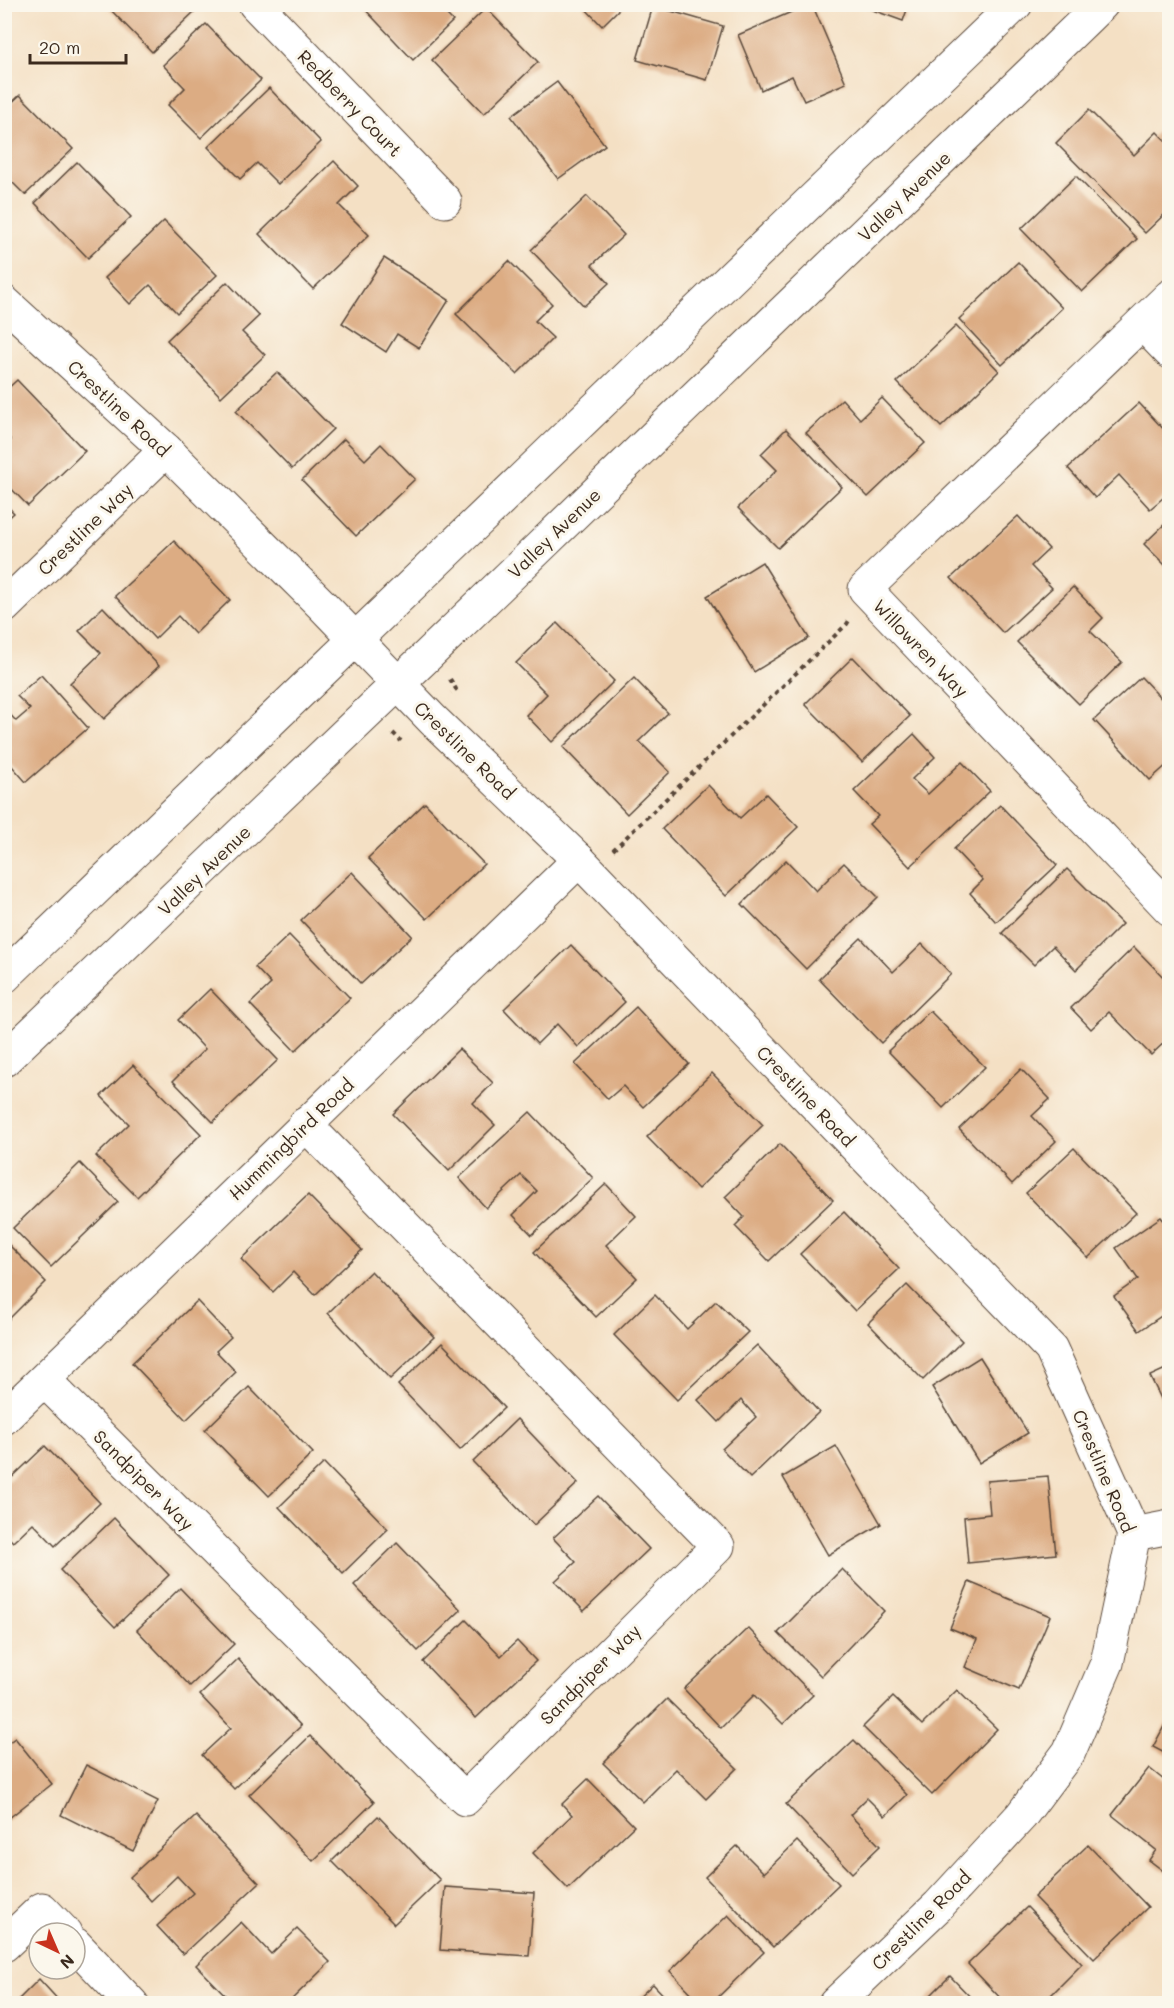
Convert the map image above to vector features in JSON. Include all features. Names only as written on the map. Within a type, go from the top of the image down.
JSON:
[{"type":"street","name":"Redberry Court","points":[[255,4],[445,201]]},
{"type":"street","points":[[4,977],[1016,4]]},
{"type":"street","name":"Valley Avenue","points":[[4,1060],[1102,4]]},
{"type":"street","name":"Willowren Way","points":[[1170,296],[865,589],[1170,909]]},
{"type":"street","name":"Crestline Road","points":[[4,302],[166,450],[433,720],[584,866],[1050,1349],[1134,1534],[1107,1663],[1069,1752],[1021,1816],[938,1906],[835,2004]]},
{"type":"street","points":[[1142,323],[1170,352]]},
{"type":"street","name":"Crestline Way","points":[[4,607],[166,450]]},
{"type":"street","name":"Hummingbird Road","points":[[4,1418],[305,1124],[584,866]]},
{"type":"street","name":"Sandpiper Way","points":[[44,1380],[465,1799],[718,1546],[305,1124]]},
{"type":"street","points":[[1134,1534],[1170,1527]]},
{"type":"street","points":[[29,1921],[42,1909],[54,1921]]},
{"type":"street","points":[[4,1945],[27,1923]]},
{"type":"street","points":[[87,1957],[132,2004]]},
{"type":"path","points":[[584,866],[847,624],[865,589]]},
{"type":"path","points":[[448,676],[456,689]]},
{"type":"path","points":[[392,731],[401,741]]},
{"type":"building","points":[[360,4],[436,4],[453,21],[413,60]]},
{"type":"building","points":[[581,4],[624,4],[602,26]]},
{"type":"building","points":[[812,4],[846,83],[804,101],[792,76],[761,90],[738,35]]},
{"type":"building","points":[[856,4],[909,4],[903,21]]},
{"type":"building","points":[[106,5],[187,5],[194,12],[152,52]]},
{"type":"building","points":[[653,6],[723,26],[707,80],[637,60]]},
{"type":"building","points":[[486,8],[538,62],[484,114],[432,60]]},
{"type":"building","points":[[206,24],[261,80],[201,138],[168,105],[185,88],[163,65]]},
{"type":"building","points":[[557,82],[605,145],[558,179],[511,116]]},
{"type":"building","points":[[269,88],[321,142],[278,184],[257,163],[240,179],[208,147]]},
{"type":"building","points":[[20,95],[73,149],[25,195],[4,174],[4,110]]},
{"type":"building","points":[[1089,110],[1134,155],[1157,132],[1170,145],[1170,209],[1145,233],[1056,143]]},
{"type":"building","points":[[334,161],[358,186],[339,205],[369,235],[313,289],[259,234]]},
{"type":"building","points":[[77,162],[131,217],[88,258],[35,203]]},
{"type":"building","points":[[1076,176],[1137,239],[1082,292],[1021,229]]},
{"type":"building","points":[[587,196],[624,235],[592,265],[609,283],[584,306],[531,250]]},
{"type":"building","points":[[164,221],[217,275],[177,313],[150,285],[130,304],[105,278]]},
{"type":"building","points":[[384,258],[449,300],[419,348],[397,334],[386,352],[342,323]]},
{"type":"building","points":[[509,261],[552,304],[535,321],[553,338],[517,374],[456,314]]},
{"type":"building","points":[[1018,262],[1062,308],[1002,365],[959,319]]},
{"type":"building","points":[[227,282],[259,316],[242,332],[265,355],[221,397],[167,340]]},
{"type":"building","points":[[956,326],[999,371],[941,427],[897,382]]},
{"type":"building","points":[[277,372],[333,429],[292,469],[236,411]]},
{"type":"building","points":[[17,380],[85,451],[28,506],[4,481],[4,446],[11,440],[4,433],[4,392]]},
{"type":"building","points":[[882,398],[925,443],[868,497],[806,433],[842,399],[860,419]]},
{"type":"building","points":[[1139,403],[1170,436],[1170,492],[1150,509],[1119,475],[1095,498],[1068,468]]},
{"type":"building","points":[[786,429],[842,487],[778,548],[738,508],[777,470],[761,454]]},
{"type":"building","points":[[344,439],[365,460],[381,444],[415,479],[356,536],[302,480]]},
{"type":"building","points":[[4,503],[14,513],[4,522]]},
{"type":"building","points":[[1018,516],[1049,549],[1031,566],[1052,588],[1003,633],[951,578]]},
{"type":"building","points":[[1170,519],[1170,570],[1144,544]]},
{"type":"building","points":[[174,541],[230,600],[195,634],[178,616],[155,639],[115,596]]},
{"type":"building","points":[[762,562],[809,638],[754,672],[707,596]]},
{"type":"building","points":[[1073,587],[1103,618],[1090,631],[1122,662],[1079,704],[1017,642]]},
{"type":"building","points":[[103,607],[159,666],[104,719],[70,683],[101,653],[79,631]]},
{"type":"building","points":[[557,623],[614,681],[552,742],[526,715],[547,694],[516,663]]},
{"type":"building","points":[[853,657],[910,716],[862,762],[805,704]]},
{"type":"building","points":[[41,675],[88,728],[26,782],[4,757],[4,708],[16,721],[30,709],[17,696]]},
{"type":"building","points":[[1141,677],[1170,708],[1170,762],[1150,780],[1094,720]]},
{"type":"building","points":[[634,678],[668,713],[639,741],[670,772],[627,814],[563,747]]},
{"type":"building","points":[[914,734],[935,757],[912,779],[928,794],[962,762],[990,791],[910,867],[869,824],[878,816],[854,791]]},
{"type":"building","points":[[708,785],[740,818],[766,794],[798,827],[726,896],[662,829]]},
{"type":"building","points":[[425,803],[484,864],[427,919],[368,858]]},
{"type":"building","points":[[1000,805],[1057,865],[996,922],[970,893],[983,880],[954,849]]},
{"type":"building","points":[[786,860],[816,891],[844,863],[878,897],[806,969],[742,904]]},
{"type":"building","points":[[1067,869],[1122,924],[1076,970],[1053,946],[1034,965],[1002,933]]},
{"type":"building","points":[[352,872],[412,936],[361,984],[301,920]]},
{"type":"building","points":[[289,935],[350,998],[295,1051],[250,1004],[271,984],[255,967]]},
{"type":"building","points":[[861,938],[893,972],[922,944],[951,974],[881,1043],[819,979]]},
{"type":"building","points":[[571,945],[625,1002],[578,1047],[557,1024],[537,1044],[504,1009]]},
{"type":"building","points":[[1134,947],[1170,984],[1170,1037],[1151,1055],[1109,1012],[1091,1029],[1071,1008]]},
{"type":"building","points":[[210,989],[278,1060],[213,1122],[173,1081],[205,1049],[178,1020]]},
{"type":"building","points":[[636,1007],[689,1064],[643,1107],[623,1086],[608,1099],[575,1064]]},
{"type":"building","points":[[930,1011],[985,1067],[943,1108],[888,1051]]},
{"type":"building","points":[[459,1049],[493,1083],[473,1103],[495,1125],[449,1171],[393,1114]]},
{"type":"building","points":[[133,1065],[201,1134],[137,1197],[96,1156],[129,1124],[101,1096]]},
{"type":"building","points":[[1021,1069],[1050,1099],[1032,1116],[1056,1141],[1012,1184],[959,1129]]},
{"type":"building","points":[[712,1073],[763,1125],[698,1189],[647,1137]]},
{"type":"building","points":[[530,1112],[593,1178],[532,1235],[513,1215],[537,1191],[521,1175],[486,1208],[459,1178]]},
{"type":"building","points":[[780,1144],[833,1200],[769,1261],[735,1226],[744,1217],[725,1197]]},
{"type":"building","points":[[1074,1148],[1136,1213],[1088,1258],[1026,1193]]},
{"type":"building","points":[[80,1163],[118,1202],[51,1267],[13,1228]]},
{"type":"building","points":[[606,1184],[636,1216],[606,1245],[637,1278],[596,1317],[534,1252]]},
{"type":"building","points":[[308,1195],[362,1250],[315,1295],[293,1272],[273,1292],[241,1259]]},
{"type":"building","points":[[844,1212],[899,1269],[855,1311],[800,1254]]},
{"type":"building","points":[[1161,1217],[1170,1229],[1170,1310],[1139,1331],[1114,1296],[1138,1279],[1116,1248]]},
{"type":"building","points":[[4,1240],[46,1282],[4,1324]]},
{"type":"building","points":[[371,1271],[434,1337],[390,1379],[328,1313]]},
{"type":"building","points":[[907,1285],[962,1341],[923,1380],[868,1323]]},
{"type":"building","points":[[655,1295],[687,1329],[716,1301],[748,1332],[677,1400],[614,1335]]},
{"type":"building","points":[[197,1301],[231,1337],[216,1351],[236,1372],[186,1420],[132,1363]]},
{"type":"building","points":[[442,1343],[504,1408],[460,1450],[398,1385]]},
{"type":"building","points":[[757,1345],[819,1412],[750,1478],[722,1449],[756,1417],[741,1400],[719,1422],[698,1400]]},
{"type":"building","points":[[980,1357],[1028,1433],[979,1463],[932,1387]]},
{"type":"building","points":[[1170,1367],[1170,1417],[1150,1376]]},
{"type":"building","points":[[249,1387],[313,1453],[269,1496],[205,1430]]},
{"type":"building","points":[[517,1419],[578,1483],[534,1525],[473,1462]]},
{"type":"building","points":[[45,1446],[100,1503],[55,1546],[33,1523],[13,1542],[4,1533],[4,1485]]},
{"type":"building","points":[[836,1446],[881,1524],[828,1555],[783,1477]]},
{"type":"building","points":[[324,1463],[388,1529],[343,1573],[279,1507]]},
{"type":"building","points":[[1048,1476],[1056,1554],[968,1563],[964,1517],[990,1514],[987,1481]]},
{"type":"building","points":[[598,1496],[649,1549],[584,1611],[555,1581],[576,1562],[553,1538]]},
{"type":"building","points":[[114,1518],[169,1575],[115,1627],[60,1570]]},
{"type":"building","points":[[397,1543],[461,1610],[418,1651],[354,1585]]},
{"type":"building","points":[[842,1569],[884,1611],[821,1676],[778,1633]]},
{"type":"building","points":[[969,1582],[1050,1616],[1019,1690],[965,1667],[977,1639],[950,1628]]},
{"type":"building","points":[[180,1588],[234,1644],[190,1686],[137,1630]]},
{"type":"building","points":[[466,1620],[501,1656],[517,1641],[536,1661],[476,1718],[423,1662]]},
{"type":"building","points":[[748,1628],[813,1695],[783,1724],[754,1695],[721,1728],[684,1689]]},
{"type":"building","points":[[238,1659],[301,1726],[234,1789],[202,1755],[231,1728],[200,1695]]},
{"type":"building","points":[[957,1690],[997,1729],[932,1795],[863,1727],[893,1697],[922,1725]]},
{"type":"building","points":[[667,1699],[737,1768],[706,1799],[676,1769],[643,1802],[603,1763]]},
{"type":"building","points":[[1170,1715],[1170,1756],[1153,1747]]},
{"type":"building","points":[[310,1736],[374,1802],[313,1861],[249,1795]]},
{"type":"building","points":[[15,1738],[52,1784],[4,1822],[4,1746]]},
{"type":"building","points":[[854,1740],[907,1795],[885,1816],[867,1798],[850,1815],[880,1846],[852,1873],[786,1804]]},
{"type":"building","points":[[86,1765],[158,1801],[133,1851],[61,1815]]},
{"type":"building","points":[[1149,1768],[1170,1785],[1170,1876],[1149,1860],[1156,1850],[1112,1815]]},
{"type":"building","points":[[588,1779],[634,1826],[568,1889],[533,1853],[572,1815],[562,1804]]},
{"type":"building","points":[[196,1816],[259,1883],[183,1954],[157,1926],[193,1893],[177,1876],[151,1901],[130,1877]]},
{"type":"building","points":[[378,1816],[440,1880],[394,1924],[332,1861]]},
{"type":"building","points":[[797,1841],[839,1884],[773,1947],[705,1877],[737,1846],[764,1873]]},
{"type":"building","points":[[1088,1845],[1148,1907],[1094,1959],[1034,1897]]},
{"type":"building","points":[[445,1887],[534,1893],[529,1956],[440,1950]]},
{"type":"building","points":[[1027,1907],[1082,1964],[1042,2004],[1006,2004],[968,1964]]},
{"type":"building","points":[[728,1915],[764,1952],[711,2004],[702,2004],[670,1971]]},
{"type":"building","points":[[241,1922],[271,1954],[297,1929],[330,1962],[287,2004],[234,2004],[196,1965]]},
{"type":"building","points":[[950,1976],[977,2004],[922,2004]]},
{"type":"building","points":[[37,1981],[41,1981],[62,2004],[14,2004]]},
{"type":"building","points":[[653,1984],[672,2004],[632,2004]]}]
